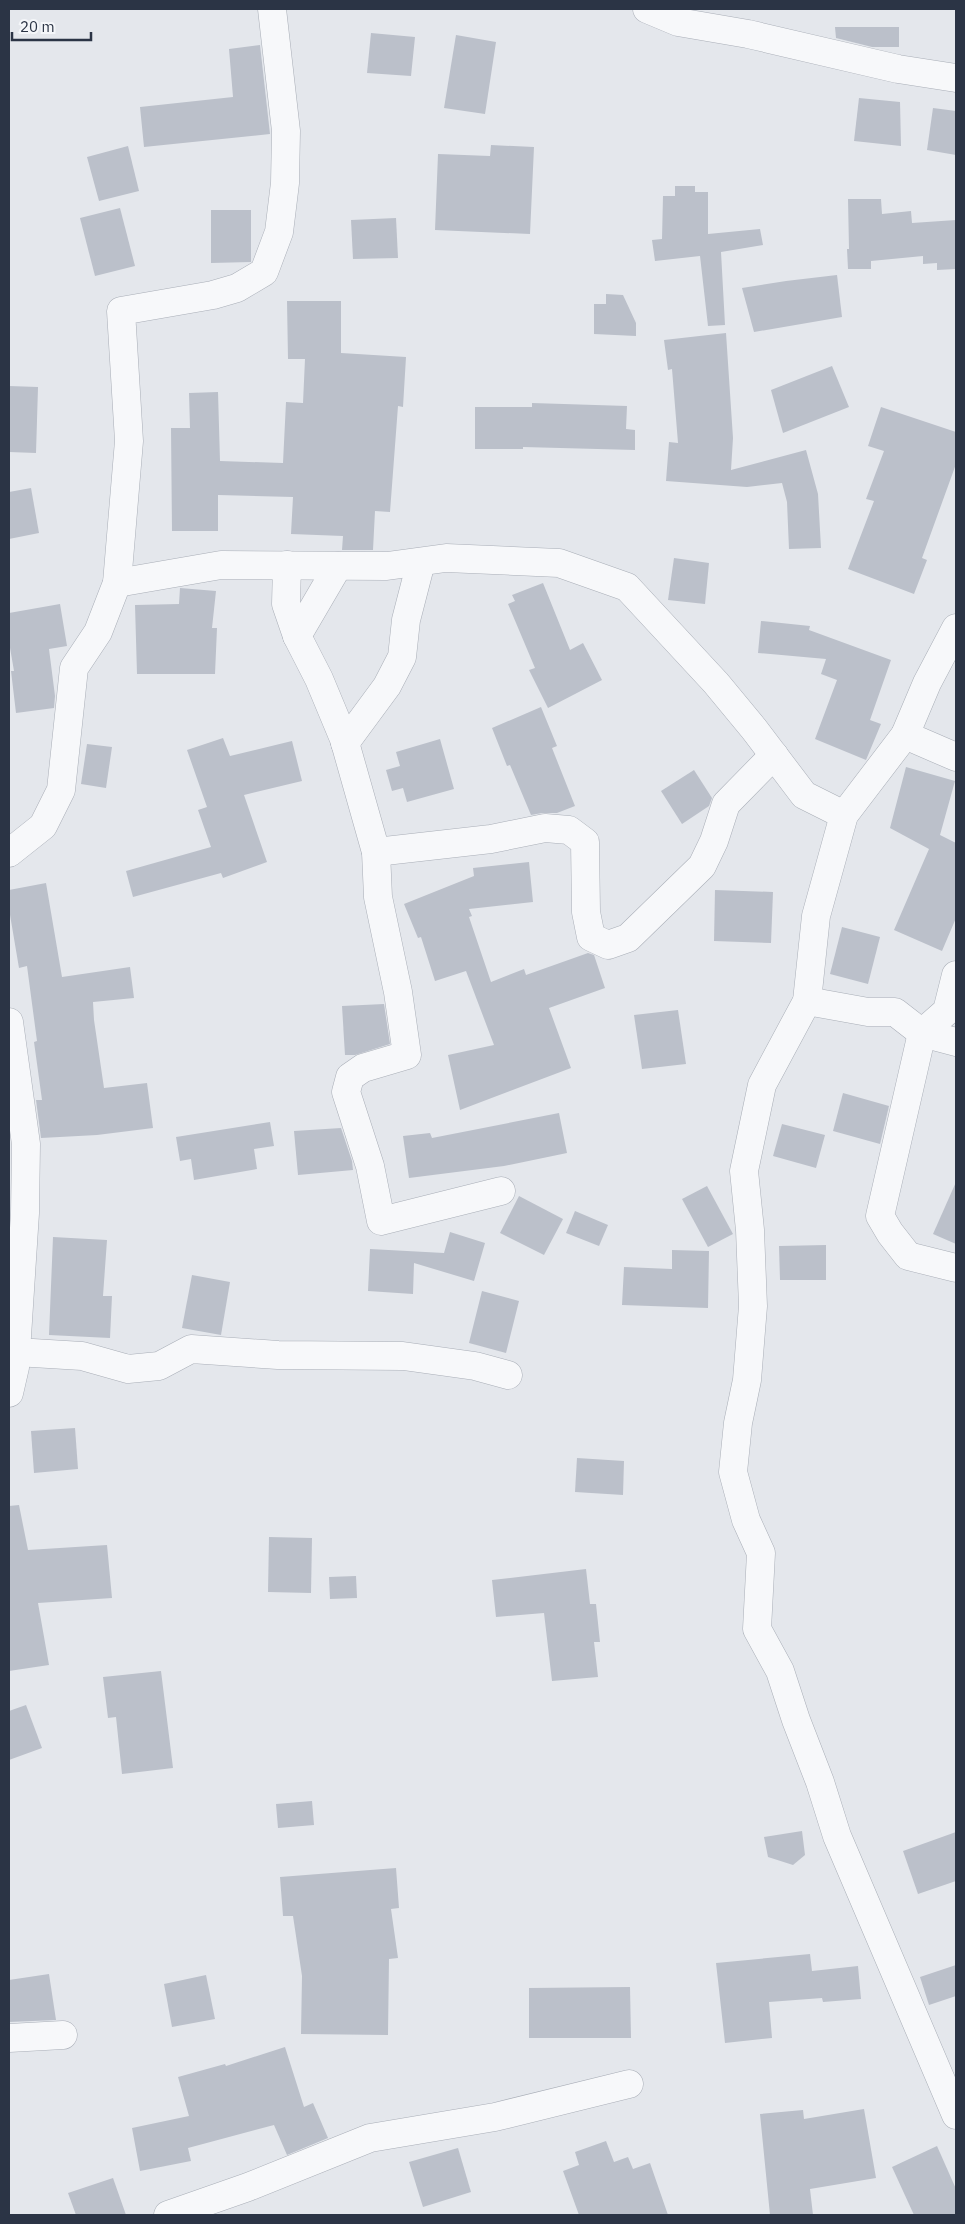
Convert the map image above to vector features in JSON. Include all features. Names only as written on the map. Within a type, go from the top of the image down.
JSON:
[{"type":"street","points":[[9,853],[43,826],[61,790],[74,668],[98,632],[117,583],[129,441],[121,311],[213,295],[237,288],[264,272],[280,232],[285,183],[286,131],[272,9]]},
{"type":"street","points":[[656,11],[678,22],[748,34],[898,69],[956,78]]},
{"type":"street","points":[[117,583],[221,565],[387,566],[446,558],[559,563],[627,587],[716,683],[804,795],[844,815]]},
{"type":"street","points":[[344,743],[387,686],[402,657],[406,620],[421,562]]},
{"type":"street","points":[[288,565],[286,604],[297,636],[319,679],[344,743],[376,852],[378,897],[398,992],[407,1054],[363,1068],[350,1077],[346,1092],[370,1166],[381,1221],[501,1191]]},
{"type":"street","points":[[297,636],[338,566]]},
{"type":"street","points":[[956,628],[927,683],[904,735],[844,815],[816,916],[807,1001],[762,1084],[744,1171],[750,1230],[754,1306],[747,1380],[738,1423],[734,1472],[746,1520],[761,1553],[757,1629],[780,1671],[796,1720],[820,1782],[837,1836],[956,2115]]},
{"type":"street","points":[[904,735],[956,756]]},
{"type":"street","points":[[376,852],[491,839],[545,828],[569,830],[585,842],[586,912],[591,937],[608,945],[628,938],[702,866],[714,841],[726,804],[774,755]]},
{"type":"street","points":[[956,975],[947,1011],[922,1033],[880,1216],[890,1234],[908,1256],[956,1268]]},
{"type":"street","points":[[807,1001],[868,1012],[895,1012],[922,1033],[956,1042]]},
{"type":"street","points":[[9,1022],[26,1144],[25,1213],[15,1367],[9,1393]]},
{"type":"street","points":[[16,1352],[82,1356],[128,1369],[159,1366],[191,1349],[278,1355],[403,1356],[475,1366],[508,1376]]},
{"type":"street","points":[[9,2038],[63,2035]]},
{"type":"street","points":[[168,2215],[248,2187],[370,2138],[495,2117],[629,2084]]},
{"type":"building","points":[[835,27],[899,27],[899,47],[872,47],[836,38]]},
{"type":"building","points":[[371,33],[415,37],[411,76],[367,73]]},
{"type":"building","points":[[456,35],[496,42],[485,114],[444,108]]},
{"type":"building","points":[[260,45],[270,134],[144,147],[140,107],[233,97],[229,49]]},
{"type":"building","points":[[859,98],[900,102],[901,146],[854,141]]},
{"type":"building","points":[[933,108],[956,111],[956,155],[927,150]]},
{"type":"building","points":[[491,145],[534,147],[530,234],[435,230],[438,154],[490,156]]},
{"type":"building","points":[[128,146],[139,191],[99,201],[87,157]]},
{"type":"building","points":[[675,186],[695,186],[695,192],[708,192],[708,234],[760,229],[763,245],[721,252],[725,325],[708,326],[700,256],[655,261],[652,240],[662,239],[663,196],[675,196]]},
{"type":"building","points":[[848,199],[881,199],[882,214],[911,211],[912,223],[956,220],[956,269],[937,270],[937,263],[923,264],[923,256],[871,261],[871,269],[848,269]]},
{"type":"building","points":[[120,208],[135,266],[95,276],[80,218]]},
{"type":"building","points":[[211,210],[251,210],[251,262],[211,263]]},
{"type":"building","points":[[396,218],[398,258],[353,259],[351,220]]},
{"type":"building","points":[[837,275],[842,317],[754,332],[742,288]]},
{"type":"building","points":[[606,294],[623,295],[636,323],[636,336],[594,334],[594,304],[606,304]]},
{"type":"building","points":[[287,301],[341,301],[341,353],[406,357],[403,407],[398,406],[390,512],[375,511],[373,550],[342,550],[343,536],[291,534],[293,497],[218,495],[218,531],[172,531],[171,428],[190,428],[189,393],[218,392],[220,461],[283,463],[286,402],[303,403],[305,359],[288,359]]},
{"type":"building","points":[[726,333],[733,438],[731,470],[806,450],[818,494],[821,548],[789,549],[787,502],[782,483],[747,487],[666,481],[669,442],[678,443],[672,369],[668,370],[664,340]]},
{"type":"building","points":[[832,366],[849,407],[783,433],[771,390]]},
{"type":"building","points":[[9,386],[38,387],[36,453],[9,452]]},
{"type":"building","points":[[532,403],[627,406],[626,429],[635,430],[635,450],[523,447],[523,449],[475,449],[475,407],[532,407]]},
{"type":"building","points":[[881,407],[956,432],[956,464],[922,558],[927,560],[914,594],[848,569],[874,501],[866,499],[884,451],[868,446]]},
{"type":"building","points":[[31,488],[39,533],[9,539],[9,492]]},
{"type":"building","points":[[674,558],[709,563],[705,604],[668,600]]},
{"type":"building","points":[[543,583],[570,650],[583,643],[602,680],[548,708],[529,670],[535,668],[508,604],[515,601],[512,595]]},
{"type":"building","points":[[180,588],[216,591],[212,628],[217,628],[215,674],[137,674],[135,605],[179,604]]},
{"type":"building","points":[[60,604],[67,646],[49,649],[55,696],[54,708],[16,713],[11,671],[14,671],[9,642],[9,613]]},
{"type":"building","points":[[761,621],[810,626],[809,630],[891,660],[870,720],[881,724],[866,760],[815,739],[837,680],[821,674],[826,659],[758,653]]},
{"type":"building","points":[[541,707],[557,746],[552,748],[575,806],[557,813],[531,815],[510,765],[507,766],[492,728]]},
{"type":"building","points":[[223,738],[230,756],[292,741],[302,781],[244,795],[267,862],[223,878],[221,873],[133,897],[126,871],[211,847],[198,810],[207,807],[187,750]]},
{"type":"building","points":[[440,739],[454,789],[407,802],[403,788],[392,791],[386,770],[400,766],[396,752]]},
{"type":"building","points":[[87,744],[112,747],[106,788],[81,784]]},
{"type":"building","points":[[906,767],[955,781],[940,835],[956,843],[956,918],[942,951],[894,930],[929,849],[890,828]]},
{"type":"building","points":[[694,770],[712,798],[709,806],[682,824],[661,791]]},
{"type":"building","points":[[529,862],[533,902],[469,909],[472,916],[469,917],[491,982],[524,969],[526,975],[588,953],[594,955],[605,988],[549,1008],[571,1068],[460,1110],[448,1055],[494,1045],[466,971],[435,981],[421,937],[418,938],[404,904],[474,876],[473,868]]},
{"type":"building","points":[[46,883],[62,977],[130,967],[134,998],[93,1002],[94,1020],[104,1088],[147,1083],[153,1128],[97,1135],[41,1138],[36,1100],[42,1100],[34,1042],[37,1041],[27,966],[19,968],[9,909],[9,890]]},
{"type":"building","points":[[715,890],[773,892],[771,943],[714,941]]},
{"type":"building","points":[[842,927],[880,937],[868,984],[830,974]]},
{"type":"building","points":[[384,1004],[390,1044],[355,1055],[345,1055],[342,1006]]},
{"type":"building","points":[[678,1010],[686,1064],[642,1069],[634,1015]]},
{"type":"building","points":[[843,1093],[889,1106],[880,1144],[833,1131]]},
{"type":"building","points":[[559,1113],[567,1153],[504,1166],[409,1178],[403,1136],[430,1133],[432,1138]]},
{"type":"building","points":[[270,1122],[274,1146],[254,1149],[257,1169],[194,1180],[191,1159],[180,1161],[176,1137]]},
{"type":"building","points":[[782,1124],[825,1135],[816,1168],[773,1156]]},
{"type":"building","points":[[341,1128],[352,1161],[353,1170],[298,1175],[294,1131]]},
{"type":"building","points":[[956,1182],[956,1244],[933,1234]]},
{"type":"building","points":[[707,1186],[733,1234],[708,1247],[682,1199]]},
{"type":"building","points":[[519,1196],[563,1219],[544,1255],[500,1233]]},
{"type":"building","points":[[575,1211],[608,1225],[599,1246],[566,1233]]},
{"type":"building","points":[[450,1232],[485,1243],[474,1281],[414,1263],[413,1294],[368,1291],[370,1249],[444,1253]]},
{"type":"building","points":[[53,1237],[107,1240],[103,1296],[112,1296],[110,1338],[49,1335]]},
{"type":"building","points":[[826,1245],[826,1280],[780,1280],[779,1246]]},
{"type":"building","points":[[672,1250],[709,1251],[708,1308],[622,1305],[624,1267],[672,1269]]},
{"type":"building","points":[[192,1275],[230,1282],[221,1335],[182,1328]]},
{"type":"building","points":[[482,1291],[519,1301],[506,1353],[469,1343]]},
{"type":"building","points":[[75,1428],[78,1469],[34,1473],[31,1431]]},
{"type":"building","points":[[577,1458],[624,1461],[623,1495],[575,1492]]},
{"type":"building","points":[[19,1505],[28,1550],[107,1545],[112,1598],[38,1603],[49,1665],[9,1671],[9,1506]]},
{"type":"building","points":[[269,1537],[312,1538],[311,1593],[268,1592]]},
{"type":"building","points":[[586,1569],[590,1604],[596,1604],[600,1642],[594,1642],[598,1677],[552,1681],[544,1613],[496,1617],[492,1580]]},
{"type":"building","points":[[356,1576],[357,1598],[330,1599],[329,1577]]},
{"type":"building","points":[[161,1671],[173,1768],[122,1774],[116,1717],[108,1718],[103,1677]]},
{"type":"building","points":[[26,1705],[42,1748],[9,1760],[9,1711]]},
{"type":"building","points":[[312,1801],[314,1825],[278,1828],[276,1804]]},
{"type":"building","points":[[802,1831],[805,1855],[793,1865],[768,1857],[764,1837]]},
{"type":"building","points":[[956,1832],[956,1881],[918,1894],[903,1851]]},
{"type":"building","points":[[396,1868],[399,1908],[391,1909],[398,1958],[389,1959],[388,2035],[301,2034],[302,1976],[293,1916],[283,1916],[280,1877]]},
{"type":"building","points":[[810,1954],[812,1971],[858,1966],[861,1999],[823,2002],[822,1998],[769,2002],[772,2038],[725,2043],[716,1963]]},
{"type":"building","points":[[956,1965],[956,1996],[929,2005],[920,1977]]},
{"type":"building","points":[[49,1974],[56,2020],[9,2022],[9,1980]]},
{"type":"building","points":[[206,1975],[215,2019],[172,2027],[164,1984]]},
{"type":"building","points":[[630,1987],[631,2038],[529,2038],[529,1988]]},
{"type":"building","points":[[285,2047],[304,2107],[313,2103],[328,2138],[287,2155],[274,2125],[188,2148],[191,2161],[140,2171],[132,2128],[189,2116],[178,2077],[225,2064],[226,2066]]},
{"type":"building","points":[[864,2109],[876,2178],[810,2189],[813,2215],[770,2215],[760,2114],[803,2110],[804,2119]]},
{"type":"building","points":[[606,2141],[614,2162],[628,2157],[633,2169],[650,2163],[668,2215],[579,2215],[563,2171],[579,2165],[575,2152]]},
{"type":"building","points":[[937,2146],[956,2189],[956,2215],[914,2215],[892,2167]]},
{"type":"building","points":[[458,2148],[471,2192],[423,2207],[409,2162]]},
{"type":"building","points":[[113,2178],[126,2215],[76,2215],[68,2193]]}]
